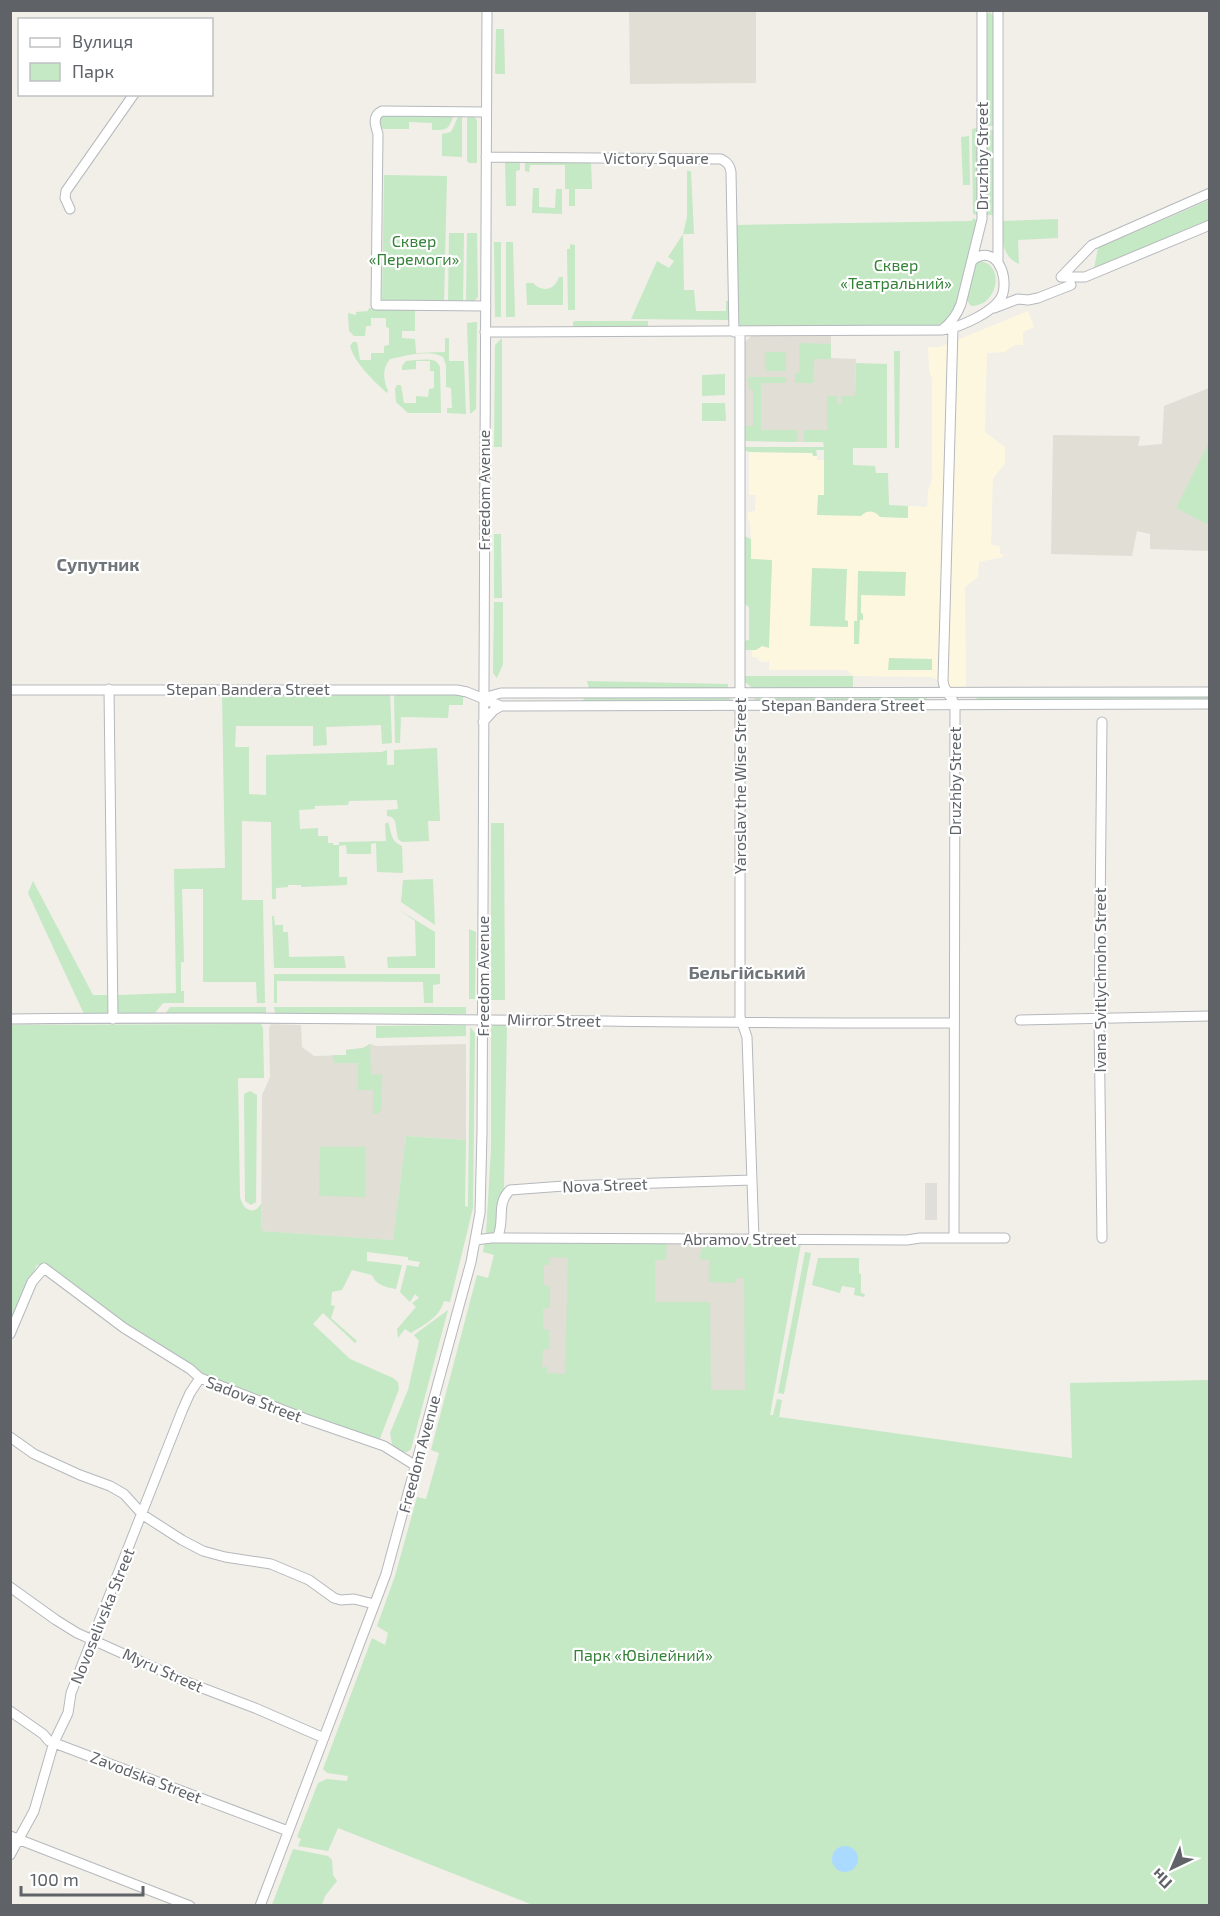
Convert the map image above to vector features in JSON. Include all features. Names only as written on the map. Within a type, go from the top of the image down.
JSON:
[{"type":"street","name":"Freedom Avenue","points":[[260,1905],[386,1574],[476,1240],[480,1213],[483,1020],[487,10]]},
{"type":"street","name":"Druzhby Street","points":[[942,330],[958,313],[982,219],[990,13]]},
{"type":"street","name":"Druzhby Street","points":[[990,13],[998,261]]},
{"type":"street","points":[[70,209],[65,198],[66,191],[133,96]]},
{"type":"street","points":[[486,112],[382,111],[378,112],[375,121],[378,134],[376,305],[486,306]]},
{"type":"street","name":"Victory Square","points":[[486,157],[721,159],[725,161],[731,171],[737,332]]},
{"type":"street","points":[[1209,194],[1092,245],[1061,276],[1085,277],[1209,225]]},
{"type":"street","points":[[973,260],[979,255],[984,255],[992,256],[998,261],[1007,290],[1018,299]]},
{"type":"street","points":[[990,310],[1000,300],[1004,282]]},
{"type":"street","points":[[485,332],[942,330],[953,328],[1018,299],[1038,298],[1071,285]]},
{"type":"street","points":[[962,299],[965,309],[980,315]]},
{"type":"street","points":[[946,693],[943,681],[953,328]]},
{"type":"street","name":"Yaroslav the Wise Street","points":[[737,332],[740,1005],[742,1023],[747,1037],[754,1239]]},
{"type":"street","points":[[483,678],[495,691],[501,693]]},
{"type":"street","points":[[109,689],[113,1019]]},
{"type":"street","name":"Stepan Bandera Street","points":[[10,690],[458,690],[501,706],[1209,704]]},
{"type":"street","name":"Stepan Bandera Street","points":[[483,698],[501,693],[1209,692]]},
{"type":"street","points":[[579,705],[580,693]]},
{"type":"street","name":"Druzhby Street","points":[[946,693],[955,705],[954,1238]]},
{"type":"street","points":[[483,722],[501,706]]},
{"type":"street","name":"Ivana Svitlychnoho Street","points":[[1102,722],[1099,1019],[1102,1238]]},
{"type":"street","points":[[1020,1020],[1209,1016]]},
{"type":"street","name":"Mirror Street","points":[[10,1019],[954,1023]]},
{"type":"street","name":"Nova Street","points":[[497,1238],[500,1230],[502,1202],[510,1190],[752,1180]]},
{"type":"street","name":"Abramov Street","points":[[476,1240],[497,1238],[907,1240],[1005,1238]]},
{"type":"street","name":"Sadova Street","points":[[10,1334],[32,1282],[44,1268],[124,1328],[190,1369],[200,1378],[384,1446],[416,1466]]},
{"type":"street","name":"Novoselivska Street","points":[[10,1855],[40,1795],[54,1742],[68,1713],[71,1693],[182,1411],[200,1378]]},
{"type":"street","points":[[10,1437],[34,1454],[124,1494],[142,1513],[203,1551],[271,1564],[309,1580],[334,1598],[354,1599],[374,1604]]},
{"type":"street","name":"Myru Street","points":[[10,1587],[56,1620],[92,1639],[184,1681],[324,1738]]},
{"type":"street","name":"Zavodska Street","points":[[10,1711],[54,1742],[288,1832]]},
{"type":"street","points":[[10,1836],[190,1905]]},
{"type":"shaded area","points":[[629,11],[756,11],[756,83],[630,84]]},
{"type":"shaded area","points":[[1028,311],[1034,327],[1023,332],[1023,345],[1015,345],[1004,352],[987,353],[985,432],[1005,447],[1005,464],[993,478],[991,545],[1000,546],[1000,554],[1003,554],[1003,557],[979,562],[978,577],[965,587],[966,688],[953,688],[931,677],[853,676],[847,670],[769,670],[769,661],[761,662],[756,657],[752,657],[752,650],[762,646],[767,647],[772,561],[751,559],[748,512],[755,511],[756,495],[749,495],[749,452],[813,453],[813,456],[817,456],[817,460],[824,460],[824,495],[863,513],[870,511],[880,517],[907,518],[908,506],[927,507],[928,491],[932,479],[932,378],[929,371],[928,347],[940,347]]},
{"type":"shaded area","points":[[831,335],[831,358],[856,359],[855,396],[842,404],[837,404],[837,396],[827,430],[804,430],[804,442],[743,441],[744,344],[746,341],[751,336]]},
{"type":"shaded area","points":[[1209,388],[1209,551],[1150,549],[1150,534],[1137,531],[1132,556],[1051,554],[1053,435],[1140,436],[1138,446],[1162,444],[1164,406]]},
{"type":"shaded area","points":[[271,1024],[301,1025],[302,1047],[314,1056],[346,1055],[346,1050],[363,1048],[370,1044],[376,1046],[466,1044],[466,1140],[406,1136],[393,1240],[261,1231],[262,1095],[270,1077],[269,1028]]},
{"type":"shaded area","points":[[925,1183],[937,1183],[937,1220],[925,1220]]},
{"type":"shaded area","points":[[525,1242],[801,1243],[769,1415],[529,1390]]},
{"type":"green space","points":[[990,12],[994,17],[994,126],[986,126],[986,15]]},
{"type":"green space","points":[[496,29],[504,29],[505,74],[495,73]]},
{"type":"green space","points":[[383,114],[454,115],[447,128],[432,130],[432,123],[409,122],[409,129],[383,129],[379,127],[378,120]]},
{"type":"green space","points":[[459,115],[462,115],[462,157],[442,156],[442,134],[451,132]]},
{"type":"green space","points":[[467,115],[477,120],[477,163],[467,161]]},
{"type":"green space","points":[[977,128],[977,215],[973,214],[972,129]]},
{"type":"green space","points":[[986,130],[994,130],[994,215],[986,215]]},
{"type":"green space","points":[[969,136],[970,185],[963,185],[961,137]]},
{"type":"green space","points":[[505,161],[520,161],[520,170],[516,171],[516,206],[506,206]]},
{"type":"green space","points":[[525,161],[591,162],[592,189],[575,189],[575,206],[569,206],[569,189],[565,189],[565,165],[530,165],[529,172],[525,171]]},
{"type":"green space","points":[[687,171],[691,171],[694,234],[683,234],[687,217]]},
{"type":"green space","name":"Сквер «Перемоги»","points":[[384,175],[447,176],[444,303],[382,302]]},
{"type":"green space","points":[[533,188],[539,188],[539,207],[555,208],[556,189],[562,189],[562,214],[532,213]]},
{"type":"green space","points":[[1209,200],[1209,221],[1093,274],[1098,248]]},
{"type":"green space","name":"Сквер «Театральний»","points":[[974,218],[977,221],[954,311],[940,326],[740,328],[738,325],[735,225],[971,221]]},
{"type":"green space","points":[[1058,219],[1058,238],[1018,240],[1019,264],[1008,256],[1004,246],[1002,221]]},
{"type":"green space","points":[[449,233],[464,233],[463,303],[448,303]]},
{"type":"green space","points":[[467,233],[477,233],[478,297],[472,303],[466,303]]},
{"type":"green space","points":[[683,234],[684,290],[694,290],[696,311],[726,311],[726,301],[730,301],[731,320],[631,319],[657,261],[669,268],[674,261],[668,257]]},
{"type":"green space","points":[[494,242],[501,242],[501,317],[495,317]]},
{"type":"green space","points":[[506,242],[513,242],[515,317],[506,317]]},
{"type":"green space","points":[[570,244],[575,245],[575,310],[568,310],[567,249],[570,249]]},
{"type":"green space","points":[[979,261],[988,264],[993,269],[995,285],[993,293],[987,300],[971,306],[966,299],[975,266]]},
{"type":"green space","points":[[559,277],[563,277],[563,305],[527,305],[526,283],[533,283],[540,288],[548,289],[555,285]]},
{"type":"green space","points":[[369,308],[415,310],[415,331],[402,331],[402,338],[415,339],[416,353],[445,352],[445,338],[449,338],[449,361],[464,361],[466,414],[447,413],[447,408],[452,408],[451,388],[446,387],[446,365],[443,357],[424,353],[390,359],[384,374],[387,393],[366,372],[352,353],[350,346],[353,342],[357,342],[360,360],[371,360],[371,353],[384,353],[384,346],[389,345],[389,328],[386,327],[386,318],[371,318],[371,326],[366,326],[365,336],[354,336],[349,331],[348,313],[356,315],[356,312],[368,311]]},
{"type":"green space","points":[[575,321],[648,321],[648,327],[573,327]]},
{"type":"green space","points":[[477,322],[476,409],[470,414],[467,323]]},
{"type":"green space","points":[[502,338],[502,447],[494,447],[495,345]]},
{"type":"green space","points":[[799,343],[831,344],[831,359],[814,359],[813,383],[795,383],[795,373],[799,373]]},
{"type":"green space","points":[[894,351],[900,351],[899,448],[895,448]]},
{"type":"green space","points":[[765,352],[786,352],[786,371],[765,371]]},
{"type":"green space","points":[[433,360],[440,367],[441,413],[408,413],[396,402],[397,385],[401,385],[404,403],[416,403],[416,396],[428,397],[429,389],[434,388],[434,371],[430,371],[430,361],[416,361],[416,369],[402,370],[402,366],[406,361]]},
{"type":"green space","points":[[856,363],[887,364],[887,448],[853,448],[853,465],[875,466],[876,473],[888,473],[889,505],[908,506],[908,518],[880,517],[870,512],[861,516],[817,515],[818,495],[824,495],[824,450],[816,450],[817,456],[813,456],[812,453],[744,450],[743,447],[824,447],[823,442],[804,442],[804,430],[827,430],[827,396],[837,396],[837,404],[842,404],[842,396],[855,396]]},
{"type":"green space","points":[[725,374],[725,395],[702,396],[702,375]]},
{"type":"green space","points":[[748,377],[786,377],[786,383],[761,383],[761,430],[797,430],[797,442],[746,441],[746,426],[753,426],[753,390],[749,389]]},
{"type":"green space","points":[[702,403],[725,403],[726,421],[702,421]]},
{"type":"green space","points":[[1209,442],[1209,525],[1176,508]]},
{"type":"green space","points":[[494,534],[501,534],[502,598],[494,598]]},
{"type":"green space","points":[[744,536],[751,539],[751,559],[772,560],[769,648],[762,646],[756,650],[744,650],[744,641],[749,640],[749,607],[744,603]]},
{"type":"green space","points":[[812,568],[847,569],[845,620],[848,621],[848,627],[810,626]]},
{"type":"green space","points":[[858,571],[906,572],[905,596],[861,595],[863,620],[860,620],[859,644],[854,644],[854,621],[857,621]]},
{"type":"green space","points":[[494,602],[503,602],[503,664],[497,678],[493,673]]},
{"type":"green space","points":[[889,658],[932,659],[932,670],[888,670]]},
{"type":"green space","points":[[743,676],[853,676],[853,688],[752,688],[744,681]]},
{"type":"green space","points":[[587,681],[728,684],[728,689],[589,689]]},
{"type":"green space","points":[[390,692],[392,743],[382,744],[381,725],[326,727],[327,745],[313,746],[313,726],[236,726],[235,747],[249,747],[249,794],[266,795],[266,755],[387,750],[387,765],[394,765],[394,750],[437,748],[440,821],[428,821],[429,841],[402,842],[398,839],[395,821],[392,817],[387,816],[387,810],[398,809],[397,800],[349,801],[348,805],[315,806],[315,809],[299,810],[300,829],[318,828],[318,836],[328,836],[328,843],[333,843],[333,845],[339,845],[339,842],[386,841],[385,824],[388,822],[393,839],[402,846],[403,873],[377,872],[376,843],[371,844],[371,854],[347,854],[346,845],[339,846],[339,877],[347,877],[347,885],[301,887],[301,885],[288,885],[288,887],[276,888],[276,899],[272,899],[271,822],[242,821],[242,900],[263,900],[265,1003],[257,1003],[256,982],[203,982],[203,889],[182,889],[184,962],[181,962],[181,991],[184,991],[184,1003],[163,1003],[155,1013],[118,1014],[118,995],[176,993],[174,869],[225,868],[222,693]]},
{"type":"green space","points":[[398,692],[458,693],[463,696],[463,705],[449,705],[448,718],[401,717],[400,743],[395,743],[394,697]]},
{"type":"green space","points":[[926,697],[926,701],[754,700],[756,698]]},
{"type":"green space","points":[[977,697],[1210,697],[1209,701],[976,700]]},
{"type":"green space","points":[[585,698],[729,698],[731,700],[585,702],[583,700]]},
{"type":"green space","points":[[491,823],[504,823],[505,1000],[491,1000]]},
{"type":"green space","points":[[433,879],[435,925],[401,902],[403,880]]},
{"type":"green space","points":[[33,881],[93,995],[107,995],[108,1014],[84,1014],[28,893]]},
{"type":"green space","points":[[399,910],[435,932],[435,968],[388,968],[387,957],[416,956],[415,921]]},
{"type":"green space","points":[[272,916],[274,916],[275,925],[283,925],[283,932],[288,932],[289,957],[344,956],[346,968],[274,968]]},
{"type":"green space","points":[[469,929],[476,932],[475,999],[469,999]]},
{"type":"green space","points":[[274,974],[440,974],[440,984],[433,985],[433,1003],[424,1003],[423,982],[277,981],[277,1003],[274,1003]]},
{"type":"green space","points":[[170,1007],[266,1007],[266,1014],[165,1014]]},
{"type":"green space","points":[[274,1007],[466,1007],[466,1014],[275,1013]]},
{"type":"green space","points":[[507,1023],[504,1189],[496,1229],[493,1233],[486,1234],[491,1149],[491,1028],[493,1024]]},
{"type":"green space","points":[[261,1024],[264,1078],[238,1078],[240,1197],[243,1205],[248,1210],[255,1210],[261,1204],[261,1231],[393,1240],[406,1136],[466,1140],[465,1206],[468,1207],[470,1027],[475,1033],[473,1208],[450,1302],[444,1301],[439,1312],[431,1320],[411,1333],[405,1329],[398,1338],[397,1329],[416,1307],[412,1303],[419,1298],[415,1294],[410,1302],[400,1292],[407,1265],[418,1267],[420,1262],[408,1260],[408,1257],[367,1252],[367,1261],[402,1265],[396,1289],[378,1283],[372,1275],[352,1270],[342,1290],[332,1292],[331,1305],[335,1306],[331,1318],[357,1341],[355,1343],[323,1313],[313,1324],[350,1359],[398,1382],[399,1389],[379,1441],[203,1375],[156,1346],[45,1267],[37,1265],[11,1319],[11,1025]]},
{"type":"green space","points":[[466,1025],[466,1036],[376,1038],[376,1026]]},
{"type":"green space","points":[[370,1044],[371,1075],[382,1074],[381,1110],[377,1114],[373,1114],[373,1090],[358,1090],[358,1063],[333,1063],[333,1055],[346,1055],[346,1050],[363,1048]]},
{"type":"green space","points":[[250,1091],[257,1095],[256,1202],[251,1205],[245,1201],[244,1094]]},
{"type":"green space","points":[[320,1147],[365,1147],[365,1197],[319,1196]]},
{"type":"green space","name":"Парк «Ювілейний»","points":[[488,1242],[667,1243],[666,1260],[655,1260],[655,1302],[710,1302],[711,1390],[745,1390],[744,1278],[737,1278],[736,1283],[709,1282],[709,1260],[699,1259],[704,1243],[801,1243],[770,1415],[773,1415],[777,1399],[782,1400],[779,1417],[1072,1458],[1070,1383],[1209,1380],[1209,1905],[533,1905],[338,1828],[328,1851],[298,1846],[301,1839],[297,1837],[318,1783],[327,1779],[347,1781],[348,1776],[327,1773],[323,1769],[372,1638],[385,1645],[388,1633],[377,1626],[395,1576],[417,1497],[426,1499],[439,1453],[431,1450],[477,1275],[488,1278],[494,1255],[483,1252],[484,1245]],"holes":[[[550,1257],[568,1258],[565,1374],[547,1373],[547,1367],[542,1367],[543,1349],[549,1349],[549,1330],[543,1329],[543,1309],[550,1308],[550,1286],[544,1285],[544,1265],[549,1265]]]},
{"type":"green space","points":[[805,1252],[811,1253],[784,1394],[778,1393]]},
{"type":"green space","points":[[818,1258],[859,1258],[861,1293],[865,1294],[864,1297],[854,1295],[855,1288],[842,1286],[840,1293],[812,1285]]},
{"type":"green space","points":[[448,1310],[411,1449],[407,1452],[400,1452],[392,1444],[390,1433],[408,1390],[419,1341],[414,1335]]},
{"type":"green space","points":[[293,1849],[328,1856],[332,1860],[333,1875],[337,1881],[325,1896],[322,1905],[272,1905]]},
{"type":"water","points":[[845,1846],[854,1850],[858,1859],[854,1868],[845,1872],[836,1868],[832,1859],[836,1850]]},
{"type":"district","name":"Супутник","points":[[98,565]]},
{"type":"district","name":"Бельгійський","points":[[747,973]]}]
